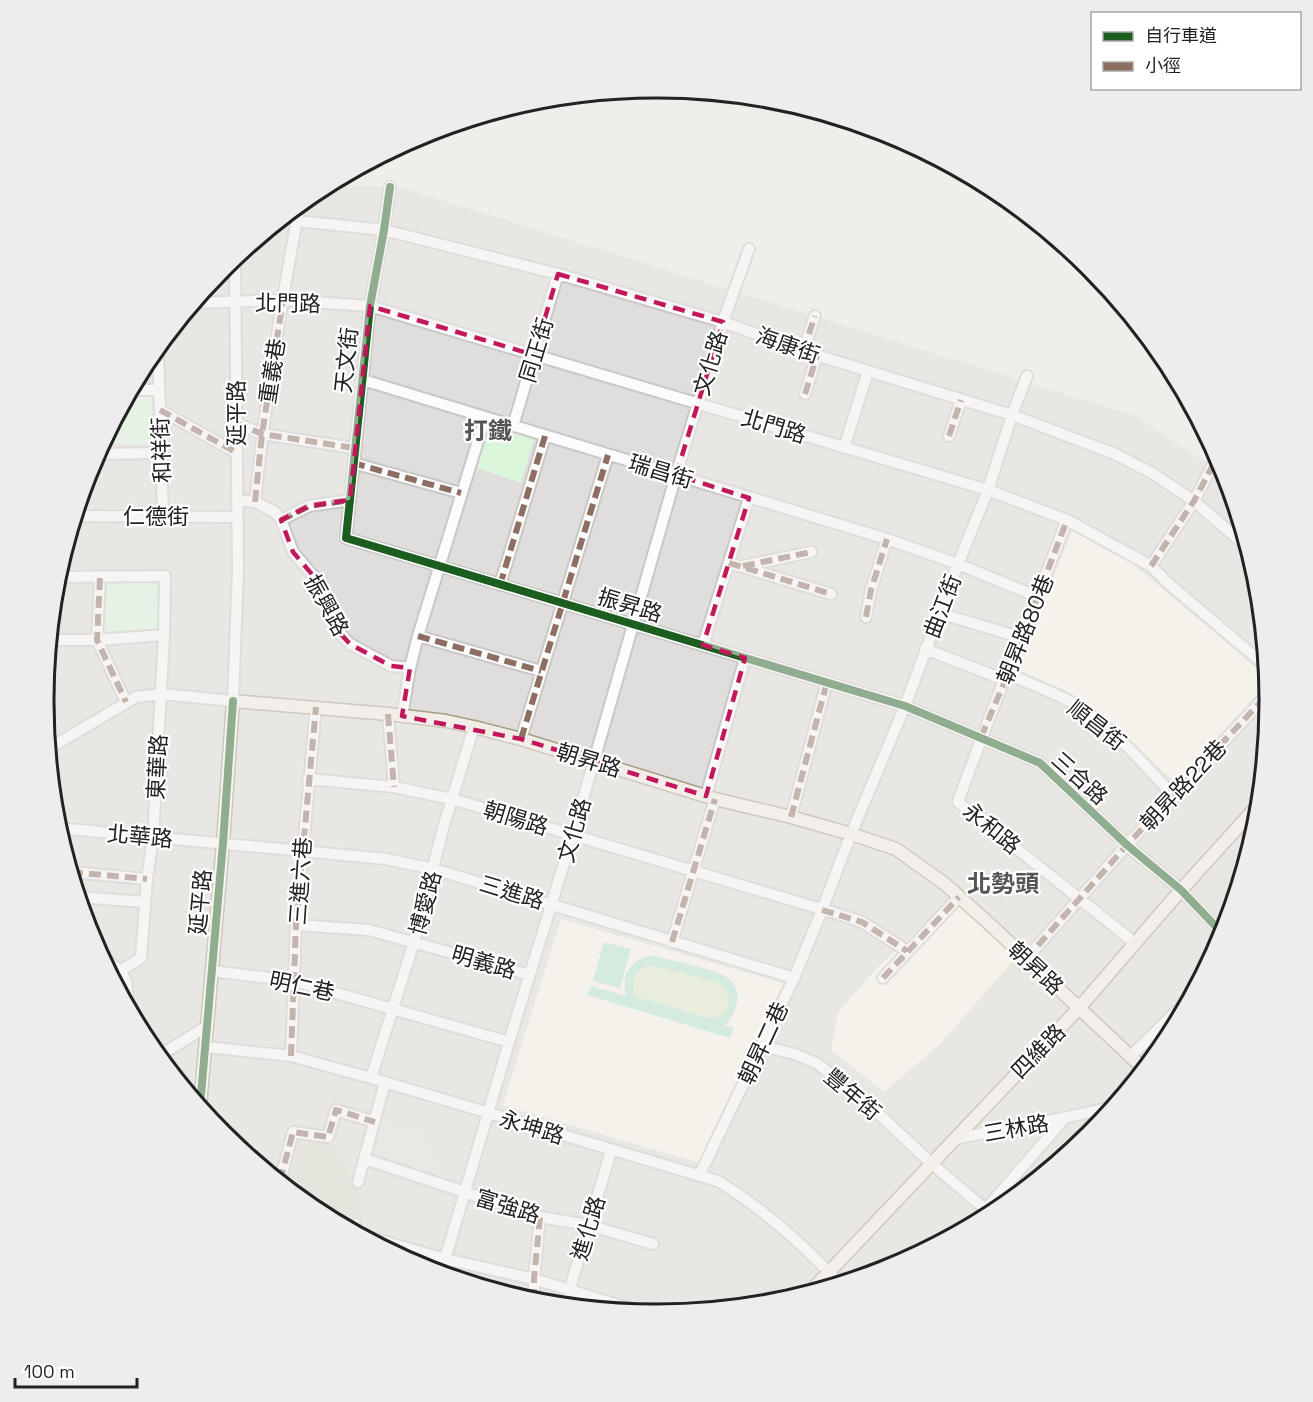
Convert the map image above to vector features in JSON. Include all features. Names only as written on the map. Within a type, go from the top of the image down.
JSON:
[{"type":"main road","name":"朝昇路","points":[[233,701],[388,714],[474,727],[521,739],[710,797],[851,834],[896,849],[921,865],[959,897],[1137,1063]]},
{"type":"main road","name":"延平路","points":[[201,1095],[233,701]]},
{"type":"main road","name":"四維路","points":[[821,1280],[1079,1008],[1247,817]]},
{"type":"street","name":"天文街","points":[[346,538],[370,306],[390,187]]},
{"type":"street","name":"重義巷","points":[[255,502],[262,434],[298,218]]},
{"type":"street","name":"海康街","points":[[297,221],[384,230],[558,274],[723,322],[803,351],[1012,416],[1115,454],[1152,473],[1194,501],[1236,537]]},
{"type":"street","name":"文化路","points":[[443,1265],[573,834],[676,475],[723,322],[749,249]]},
{"type":"street","name":"延平路","points":[[233,701],[237,517],[235,271]]},
{"type":"street","name":"同正街","points":[[513,426],[558,274]]},
{"type":"street","name":"北門路","points":[[205,303],[283,300],[370,306],[988,490],[1067,520],[1151,566],[1258,659]]},
{"type":"street","points":[[803,351],[816,316]]},
{"type":"street","points":[[805,394],[817,355]]},
{"type":"street","name":"和祥街","points":[[158,363],[163,516]]},
{"type":"street","points":[[844,448],[868,371]]},
{"type":"street","name":"曲江街","points":[[851,834],[905,706],[988,490],[1027,376]]},
{"type":"street","name":"瑞昌街","points":[[363,380],[887,538],[1038,597]]},
{"type":"street","points":[[141,390],[159,390]]},
{"type":"street","points":[[949,436],[961,400]]},
{"type":"street","points":[[160,410],[237,453]]},
{"type":"street","points":[[402,716],[418,636],[485,418]]},
{"type":"street","points":[[237,423],[262,434],[354,448]]},
{"type":"street","points":[[500,585],[545,436]]},
{"type":"street","points":[[108,452],[161,453]]},
{"type":"street","points":[[521,739],[608,455]]},
{"type":"street","points":[[353,463],[462,493]]},
{"type":"street","points":[[1151,566],[1194,501],[1212,467]]},
{"type":"street","points":[[703,645],[734,565],[749,498]]},
{"type":"street","points":[[237,500],[255,502],[274,512],[281,520],[309,506],[350,500]]},
{"type":"street","name":"仁德街","points":[[83,516],[237,517]]},
{"type":"street","name":"振興路","points":[[281,520],[293,552],[322,586],[338,631],[350,644],[391,666],[410,668]]},
{"type":"street","name":"朝昇路80巷","points":[[981,737],[1067,520]]},
{"type":"street","name":"振昇路","points":[[346,538],[905,706]]},
{"type":"street","points":[[866,617],[871,590],[887,538]]},
{"type":"street","points":[[734,565],[811,552]]},
{"type":"street","points":[[734,565],[831,594]]},
{"type":"street","name":"東華路","points":[[100,578],[165,576],[153,837],[147,879],[141,958],[119,973]]},
{"type":"street","points":[[67,577],[100,578],[97,640],[126,702]]},
{"type":"street","points":[[939,613],[1022,638]]},
{"type":"street","points":[[57,640],[164,636]]},
{"type":"street","points":[[418,636],[541,671]]},
{"type":"street","name":"順昌街","points":[[926,649],[1068,700],[1088,713],[1115,736],[1173,795]]},
{"type":"street","points":[[672,942],[694,872],[710,797],[745,658]]},
{"type":"street","points":[[791,817],[826,682]]},
{"type":"street","name":"朝昇路","points":[[55,745],[136,697],[161,694],[233,701]]},
{"type":"street","name":"朝昇路22巷","points":[[1026,958],[1127,845],[1259,704]]},
{"type":"street","name":"三合路","points":[[905,706],[1040,764],[1127,845],[1181,890],[1215,926]]},
{"type":"street","name":"三進六巷","points":[[291,1056],[296,925],[316,707]]},
{"type":"street","points":[[388,714],[394,787]]},
{"type":"street","name":"博愛路","points":[[370,1078],[414,942],[452,799],[474,727]]},
{"type":"street","name":"永和路","points":[[981,737],[958,802],[1135,943]]},
{"type":"street","name":"朝陽路","points":[[308,779],[394,787],[452,799],[822,910]]},
{"type":"street","name":"北華路","points":[[69,831],[223,843]]},
{"type":"street","name":"朝昇二巷","points":[[700,1174],[794,978],[851,834]]},
{"type":"street","name":"三進路","points":[[223,843],[366,856],[434,869],[794,978]]},
{"type":"street","points":[[80,873],[147,879]]},
{"type":"street","points":[[883,978],[959,897]]},
{"type":"street","points":[[87,898],[145,902]]},
{"type":"street","points":[[822,910],[862,922],[906,951]]},
{"type":"street","name":"明義路","points":[[296,925],[369,930],[530,975]]},
{"type":"street","name":"明仁巷","points":[[212,971],[294,981],[509,1042]]},
{"type":"street","points":[[167,1051],[207,1026]]},
{"type":"street","points":[[1130,1057],[1162,1029]]},
{"type":"street","name":"豐年街","points":[[762,1046],[795,1054],[818,1064],[880,1115],[983,1207]]},
{"type":"street","name":"永坤路","points":[[206,1047],[291,1056],[385,1082],[611,1151],[700,1174],[735,1191],[833,1277]]},
{"type":"street","points":[[358,1182],[385,1082]]},
{"type":"street","points":[[282,1173],[293,1132],[328,1137],[336,1110],[375,1122]]},
{"type":"street","name":"三林路","points":[[954,1139],[1098,1111]]},
{"type":"street","points":[[1004,1193],[1064,1119]]},
{"type":"street","name":"進化路","points":[[567,1296],[611,1151]]},
{"type":"street","name":"富強路","points":[[365,1159],[540,1217],[588,1225],[653,1244]]},
{"type":"street","points":[[534,1291],[540,1217]]},
{"type":"street","points":[[402,1247],[534,1279],[604,1301]]},
{"type":"highlighted area","points":[[558,274],[723,322],[676,475],[749,498],[703,645],[745,658],[706,796],[521,739],[402,716],[410,668],[391,666],[350,644],[338,631],[322,586],[293,552],[281,520],[309,506],[350,500],[370,306],[534,355]]},
{"type":"shaded area","points":[[343,187],[406,189],[1136,416],[1211,466],[1227,507],[1238,545],[1254,622],[1258,662],[1258,740],[1254,780],[1247,819],[1227,895],[1197,967],[1157,1036],[1134,1068],[1083,1127],[1054,1154],[991,1202],[958,1223],[887,1258],[850,1272],[774,1292],[735,1298],[656,1304],[617,1302],[539,1292],[501,1283],[426,1258],[390,1241],[355,1223],[290,1179],[230,1127],[204,1098],[156,1036],[135,1002],[116,967],[86,895],[66,819],[59,780],[55,740],[55,662],[59,622],[75,545],[86,507],[116,435],[156,366],[179,334],[230,275],[259,248],[290,223]]},
{"type":"shaded area","points":[[1072,531],[1113,550],[1258,670],[1259,692],[1176,783],[1092,707],[1064,690],[1017,669]]},
{"type":"shaded area","points":[[952,899],[1019,954],[939,1045],[884,1092],[831,1050],[838,1012],[878,967]]},
{"type":"shaded area","points":[[561,919],[786,984],[706,1165],[503,1105]]},
{"type":"shaded area","points":[[380,1119],[422,1132],[439,1167],[438,1181],[370,1157]]},
{"type":"shaded area","points":[[298,1124],[322,1129],[329,1144],[341,1147],[344,1166],[357,1183],[363,1220],[340,1213],[285,1175]]},
{"type":"green space","points":[[138,395],[152,395],[153,444],[112,443]]},
{"type":"green space","points":[[489,425],[534,440],[521,483],[477,468]]},
{"type":"green space","points":[[158,580],[159,630],[106,631],[104,581]]},
{"type":"green space","points":[[604,942],[631,949],[620,988],[593,981]]},
{"type":"green space","points":[[656,956],[729,978],[734,984],[738,998],[734,1012],[725,1025],[734,1028],[730,1038],[587,995],[591,986],[626,996],[625,982],[628,971],[631,966],[642,959]],"holes":[[[651,965],[717,982],[726,993],[727,1010],[717,1017],[709,1018],[637,997],[633,987],[637,973]]]},
{"type":"green space","points":[[651,965],[717,982],[726,993],[727,1010],[717,1017],[709,1018],[637,997],[633,987],[635,977],[645,967]]},
{"type":"green space","points":[[345,1216],[363,1221],[365,1228]]},
{"type":"marked path","points":[[255,502],[262,434],[283,300]]},
{"type":"marked path","points":[[803,351],[815,316]]},
{"type":"marked path","points":[[805,394],[817,355]]},
{"type":"marked path","points":[[949,436],[961,400]]},
{"type":"marked path","points":[[160,410],[237,453]]},
{"type":"marked path","points":[[236,423],[262,434],[354,448]]},
{"type":"marked path","points":[[500,585],[545,436]]},
{"type":"marked path","points":[[521,739],[608,455]]},
{"type":"marked path","points":[[353,463],[461,493]]},
{"type":"marked path","points":[[1151,566],[1194,501],[1212,467]]},
{"type":"marked path","points":[[281,520],[309,506],[350,500]]},
{"type":"marked path","points":[[981,737],[1008,674],[1067,520]]},
{"type":"marked path","points":[[866,617],[871,590],[887,539]]},
{"type":"marked path","points":[[743,566],[811,552]]},
{"type":"marked path","points":[[729,563],[831,594]]},
{"type":"marked path","points":[[100,578],[97,640],[126,702]]},
{"type":"marked path","points":[[418,636],[541,671]]},
{"type":"marked path","points":[[791,817],[827,682]]},
{"type":"marked path","points":[[1026,959],[1127,845],[1259,704]]},
{"type":"marked path","points":[[291,1056],[296,925],[316,707]]},
{"type":"marked path","points":[[388,714],[394,787]]},
{"type":"marked path","points":[[672,942],[715,799]]},
{"type":"marked path","points":[[80,873],[147,879]]},
{"type":"marked path","points":[[883,978],[959,897]]},
{"type":"marked path","points":[[822,910],[862,922],[907,951]]},
{"type":"marked path","points":[[282,1173],[293,1132],[328,1137],[336,1110],[375,1122]]},
{"type":"marked path","points":[[534,1291],[540,1217]]},
{"type":"cycle path","points":[[390,187],[370,306],[346,538],[905,706],[1040,763],[1127,845],[1181,890],[1215,926]]},
{"type":"cycle path","points":[[201,1094],[233,701]]},
{"type":"district","name":"打鐵","points":[[488,431]]},
{"type":"district","name":"北勢頭","points":[[1003,884]]}]
